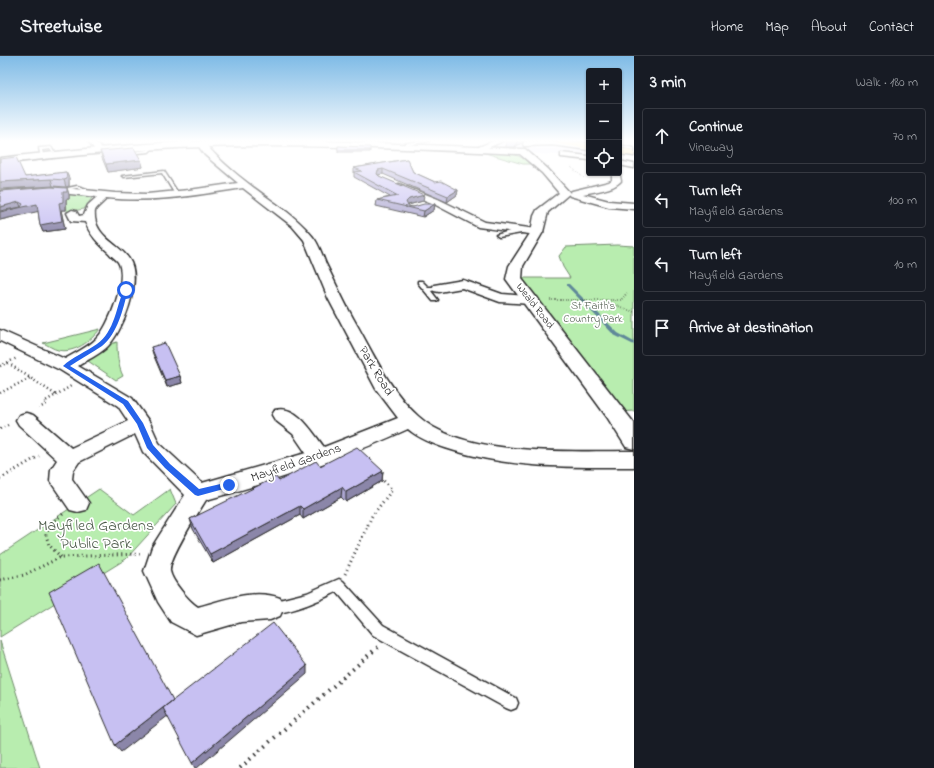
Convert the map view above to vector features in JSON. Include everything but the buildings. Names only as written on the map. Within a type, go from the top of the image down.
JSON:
[{"type":"street","name":"Park Road","points":[[233,174],[296,224],[309,239],[335,298],[385,389],[410,420],[423,431],[449,442],[487,452],[542,459],[634,459]]},
{"type":"street","points":[[548,174],[569,194],[609,204],[634,206]]},
{"type":"street","points":[[569,194],[597,188],[617,181],[616,176]]},
{"type":"street","points":[[388,181],[446,206],[482,225],[531,232]]},
{"type":"street","points":[[0,194],[34,190],[60,190],[104,196],[134,197],[178,195],[245,185]]},
{"type":"street","name":"Weald Road","points":[[569,194],[543,210],[531,232],[514,274],[514,279],[532,300],[615,412],[634,441]]},
{"type":"street","points":[[66,366],[101,344],[116,324],[126,290],[127,276],[124,261],[97,236],[90,218],[89,213],[92,207],[104,196]]},
{"type":"street","points":[[417,206],[446,206]]},
{"type":"street","points":[[72,213],[75,219],[90,218]]},
{"type":"street","points":[[434,292],[464,284],[500,298],[532,300]]},
{"type":"street","points":[[0,335],[66,366],[125,402],[140,423],[150,446],[168,466],[198,493],[161,555],[157,571],[167,593],[181,612],[196,621],[241,609],[270,608]]},
{"type":"street","points":[[282,415],[300,429],[319,456]]},
{"type":"street","points":[[26,420],[62,452],[71,458],[62,470],[61,481],[78,503]]},
{"type":"street","name":"Mayfield Gardens","points":[[198,493],[276,472],[380,434],[410,420]]},
{"type":"street","points":[[62,452],[140,423]]},
{"type":"lane","points":[[124,176],[141,174]]},
{"type":"lane","points":[[164,174],[178,195]]},
{"type":"lane","points":[[499,235],[513,232],[531,232]]},
{"type":"lane","points":[[420,282],[434,292]]},
{"type":"lane","points":[[270,608],[289,605],[312,598],[339,585],[378,630],[511,703]]},
{"type":"path","points":[[580,174],[597,188]]},
{"type":"path","points":[[559,300],[621,300],[627,293]]},
{"type":"path","points":[[603,301],[634,312]]},
{"type":"path","points":[[8,363],[56,395],[44,402],[47,404],[23,417],[26,420]]},
{"type":"path","points":[[0,392],[30,378]]},
{"type":"path","points":[[0,479],[62,452]]},
{"type":"path","points":[[339,585],[358,549],[372,516],[392,490],[379,475]]},
{"type":"path","points":[[61,557],[52,550],[45,534],[48,526],[55,519],[78,503]]},
{"type":"path","points":[[0,580],[24,575],[61,557],[146,554],[161,555]]},
{"type":"path","points":[[240,768],[389,637]]},
{"type":"green space","points":[[53,193],[76,194],[92,198],[84,209],[67,212],[66,199],[69,199],[69,194],[42,198]]},
{"type":"green space","name":"St Faith's Country Park","points":[[617,245],[634,246],[634,411],[615,412],[532,300],[522,278],[570,278],[563,267],[559,256],[566,247]]},
{"type":"green space","points":[[100,329],[82,346],[70,350],[64,351],[54,349],[43,343]]},
{"type":"green space","points":[[117,342],[118,360],[123,376],[116,380],[88,361],[89,356],[102,347]]},
{"type":"green space","name":"Mayfiled Gardens Public Park","points":[[99,489],[134,515],[170,489],[176,504],[126,559],[0,637],[0,555]]},
{"type":"green space","points":[[0,641],[40,768],[0,768]]},
{"type":"waterway","points":[[568,285],[616,334],[634,344]]},
{"type":"route","points":[[126,290],[116,324],[108,336],[101,344],[82,354],[66,366],[125,402],[140,423],[150,446],[168,466],[198,493],[229,485]]}]
